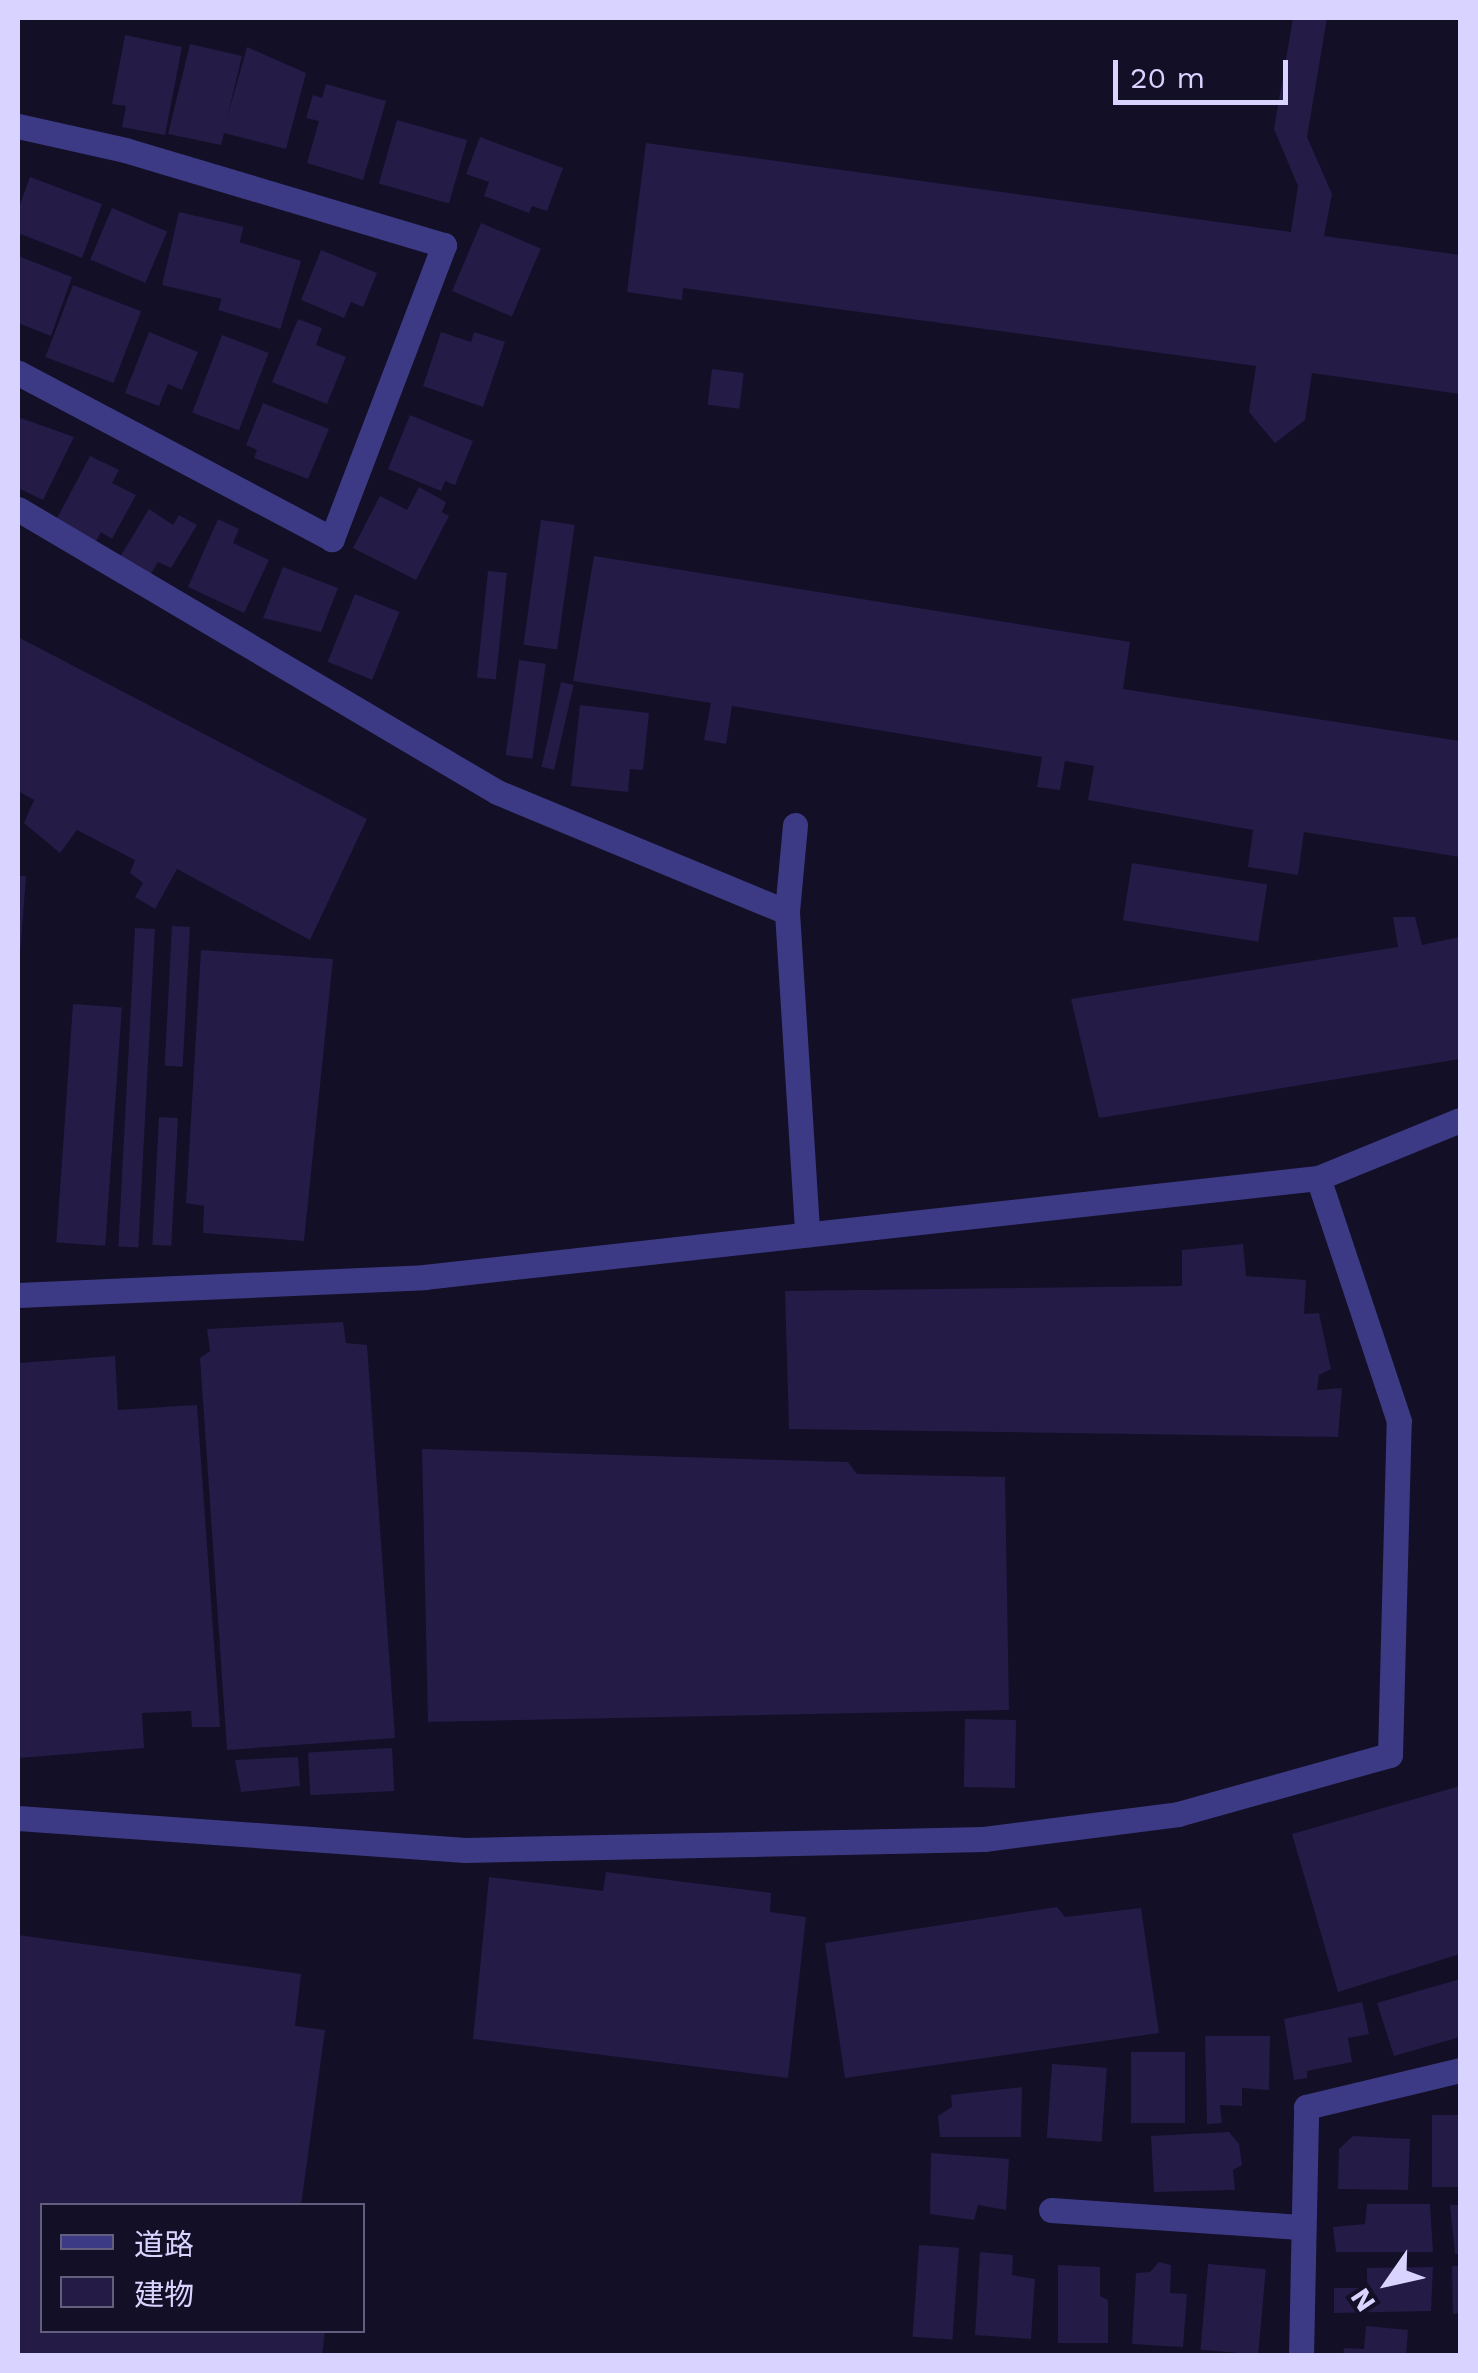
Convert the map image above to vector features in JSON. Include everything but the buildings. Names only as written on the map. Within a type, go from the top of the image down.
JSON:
[{"type":"street","points":[[18,126],[125,150],[444,245],[332,539],[18,373]]},
{"type":"street","points":[[18,509],[497,792],[787,912]]},
{"type":"street","points":[[795,825],[787,912],[807,1234]]},
{"type":"street","points":[[18,1295],[424,1278],[1318,1178],[1460,1120]]},
{"type":"street","points":[[18,1818],[465,1850],[984,1838],[1178,1814],[1390,1755],[1399,1421],[1318,1178]]},
{"type":"street","points":[[1301,2356],[1300,2227],[1306,2106],[1460,2070]]},
{"type":"street","points":[[1051,2210],[1300,2227]]}]
